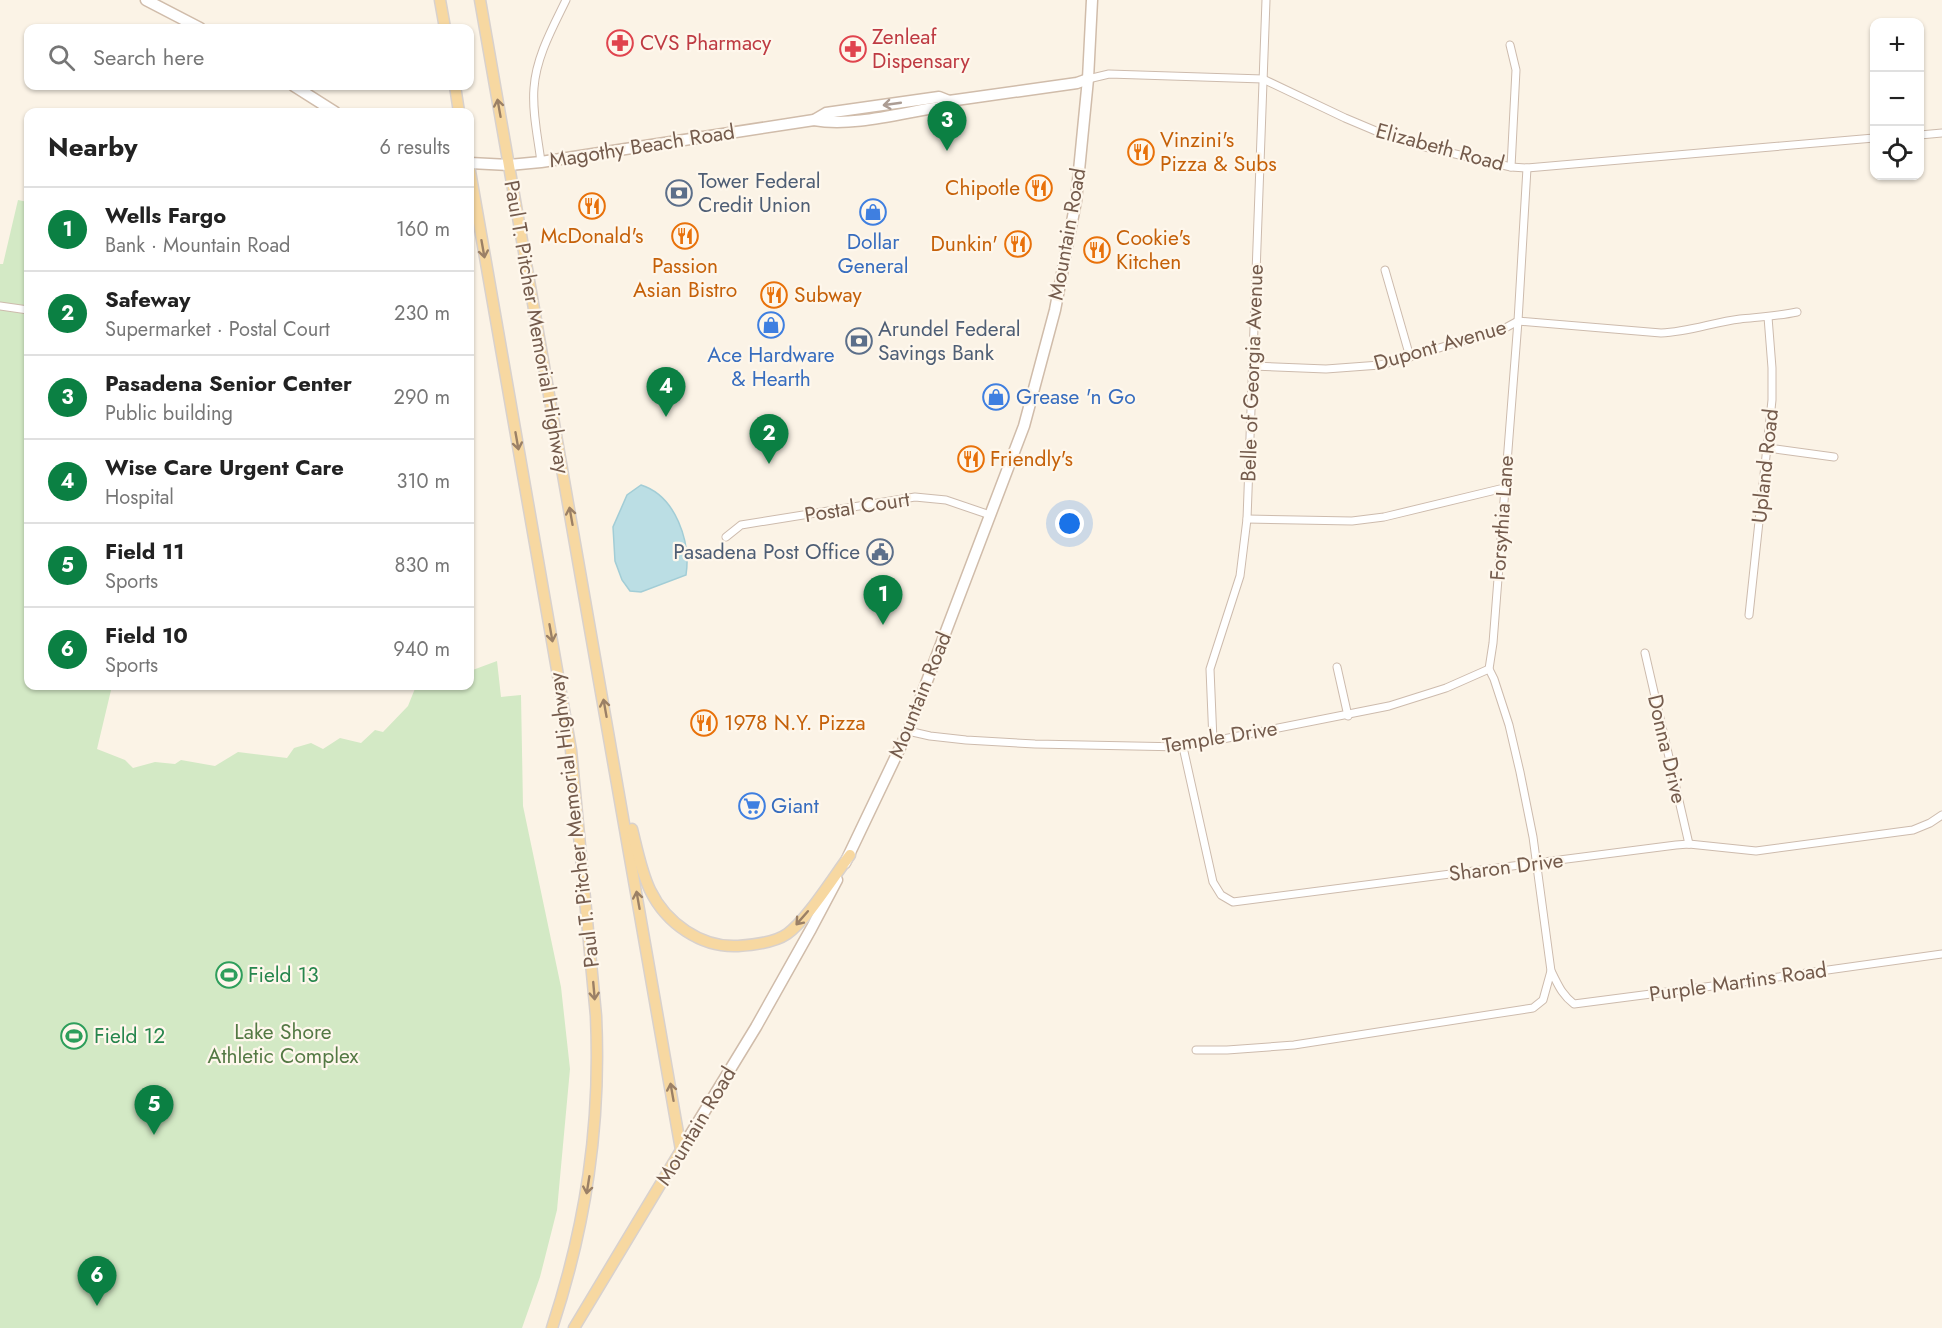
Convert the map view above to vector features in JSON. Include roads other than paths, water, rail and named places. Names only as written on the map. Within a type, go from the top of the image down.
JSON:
[{"type":"main road","points":[[146,0],[192,24]]},
{"type":"main road","points":[[440,0],[444,24]]},
{"type":"main road","name":"Paul T. Pitcher Memorial Highway","points":[[480,0],[681,1150]]},
{"type":"main road","name":"Mountain Road","points":[[574,1328],[756,1027],[811,929],[850,855],[908,731],[1024,426],[1054,310],[1076,201],[1088,79],[1092,0]]},
{"type":"main road","name":"Magothy Beach Road","points":[[474,163],[509,165],[542,162],[814,120],[828,122],[866,119],[940,107],[949,101],[1077,83],[1088,79]]},
{"type":"main road","points":[[300,90],[328,108]]},
{"type":"main road","points":[[456,90],[458,108]]},
{"type":"main road","name":"Paul T. Pitcher Memorial Highway","points":[[474,194],[571,750],[596,1016],[597,1101],[589,1182],[576,1249],[552,1328]]},
{"type":"main road","points":[[611,742],[642,869],[651,891],[663,910],[679,926],[696,938],[732,947],[771,941],[786,934],[802,920],[850,855]]},
{"type":"street","points":[[542,162],[536,125],[534,87],[540,60],[566,0]]},
{"type":"street","name":"Belle of Georgia Avenue","points":[[1213,741],[1210,669],[1240,576],[1247,519],[1266,0]]},
{"type":"street","points":[[1510,45],[1516,70],[1511,167]]},
{"type":"street","name":"Elizabeth Road","points":[[1088,79],[1109,74],[1263,79],[1383,134],[1511,167],[1527,168],[1870,138]]},
{"type":"street","points":[[1924,135],[1942,133]]},
{"type":"street","name":"Forsythia Lane","points":[[1527,168],[1518,321],[1493,643],[1489,669],[1509,725],[1537,863]]},
{"type":"street","points":[[1385,270],[1410,357]]},
{"type":"street","points":[[0,306],[24,309]]},
{"type":"street","points":[[1518,321],[1661,333],[1680,332],[1739,319],[1797,312]]},
{"type":"street","name":"Upland Road","points":[[1749,615],[1772,400],[1768,317]]},
{"type":"street","name":"Dupont Avenue","points":[[1252,366],[1342,369],[1380,365],[1507,327],[1518,321]]},
{"type":"street","points":[[1768,448],[1834,457]]},
{"type":"street","points":[[1247,519],[1352,521],[1384,517],[1504,488]]},
{"type":"street","name":"Postal Court","points":[[726,537],[741,525],[915,497],[946,500],[990,515]]},
{"type":"street","name":"Donna Drive","points":[[1645,654],[1689,844]]},
{"type":"street","points":[[1337,667],[1347,716]]},
{"type":"street","name":"Temple Drive","points":[[908,731],[930,736],[1025,743],[1183,747],[1347,716],[1419,698],[1465,681],[1489,669]]},
{"type":"street","name":"Sharon Drive","points":[[1183,747],[1213,882],[1221,895],[1233,902],[1689,844],[1756,851],[1913,830],[1942,815]]},
{"type":"street","name":"Purple Martins Road","points":[[1537,863],[1551,971],[1558,988],[1574,1004],[1942,954]]},
{"type":"street","name":"Purple Martins Road","points":[[1197,1050],[1294,1045],[1533,1008],[1543,1000],[1551,971]]},
{"type":"water","points":[[641,485],[664,499],[672,510],[683,535],[687,562],[686,575],[641,592],[630,591],[622,580],[615,561],[613,527],[627,495]]},
{"type":"place","name":"CVS Pharmacy","points":[[620,43]]},
{"type":"place","name":"Zenleaf Dispensary","points":[[853,49]]},
{"type":"place","name":"Pasadena Senior Center","points":[[947,151]]},
{"type":"place","name":"Vinzini's Pizza & Subs","points":[[1141,152]]},
{"type":"place","name":"Chipotle","points":[[1039,188]]},
{"type":"place","name":"Tower Federal Credit Union","points":[[679,193]]},
{"type":"place","name":"McDonald's","points":[[592,206]]},
{"type":"place","name":"Dollar General","points":[[873,212]]},
{"type":"place","name":"Passion Asian Bistro","points":[[685,236]]},
{"type":"place","name":"Dunkin'","points":[[1018,244]]},
{"type":"place","name":"Cookie's Kitchen","points":[[1097,250]]},
{"type":"place","name":"Subway","points":[[774,295]]},
{"type":"place","name":"Ace Hardware & Hearth","points":[[771,325]]},
{"type":"place","name":"Arundel Federal Savings Bank","points":[[859,341]]},
{"type":"place","name":"Grease 'n Go","points":[[996,397]]},
{"type":"place","name":"Wise Care Urgent Care","points":[[666,417]]},
{"type":"place","name":"Friendly's","points":[[971,459]]},
{"type":"place","name":"Safeway","points":[[769,464]]},
{"type":"place","name":"Pasadena Post Office","points":[[880,552]]},
{"type":"place","name":"Wells Fargo","points":[[883,625]]},
{"type":"place","name":"1978 N.Y. Pizza","points":[[704,723]]},
{"type":"place","name":"Giant","points":[[752,806]]},
{"type":"place","name":"Field 13","points":[[229,975]]},
{"type":"place","name":"Field 12","points":[[74,1036]]},
{"type":"place","name":"Field 11","points":[[154,1135]]},
{"type":"place","name":"Field 10","points":[[97,1306]]},
{"type":"park label","name":"Lake Shore Athletic Complex","points":[[283,1044]]}]
